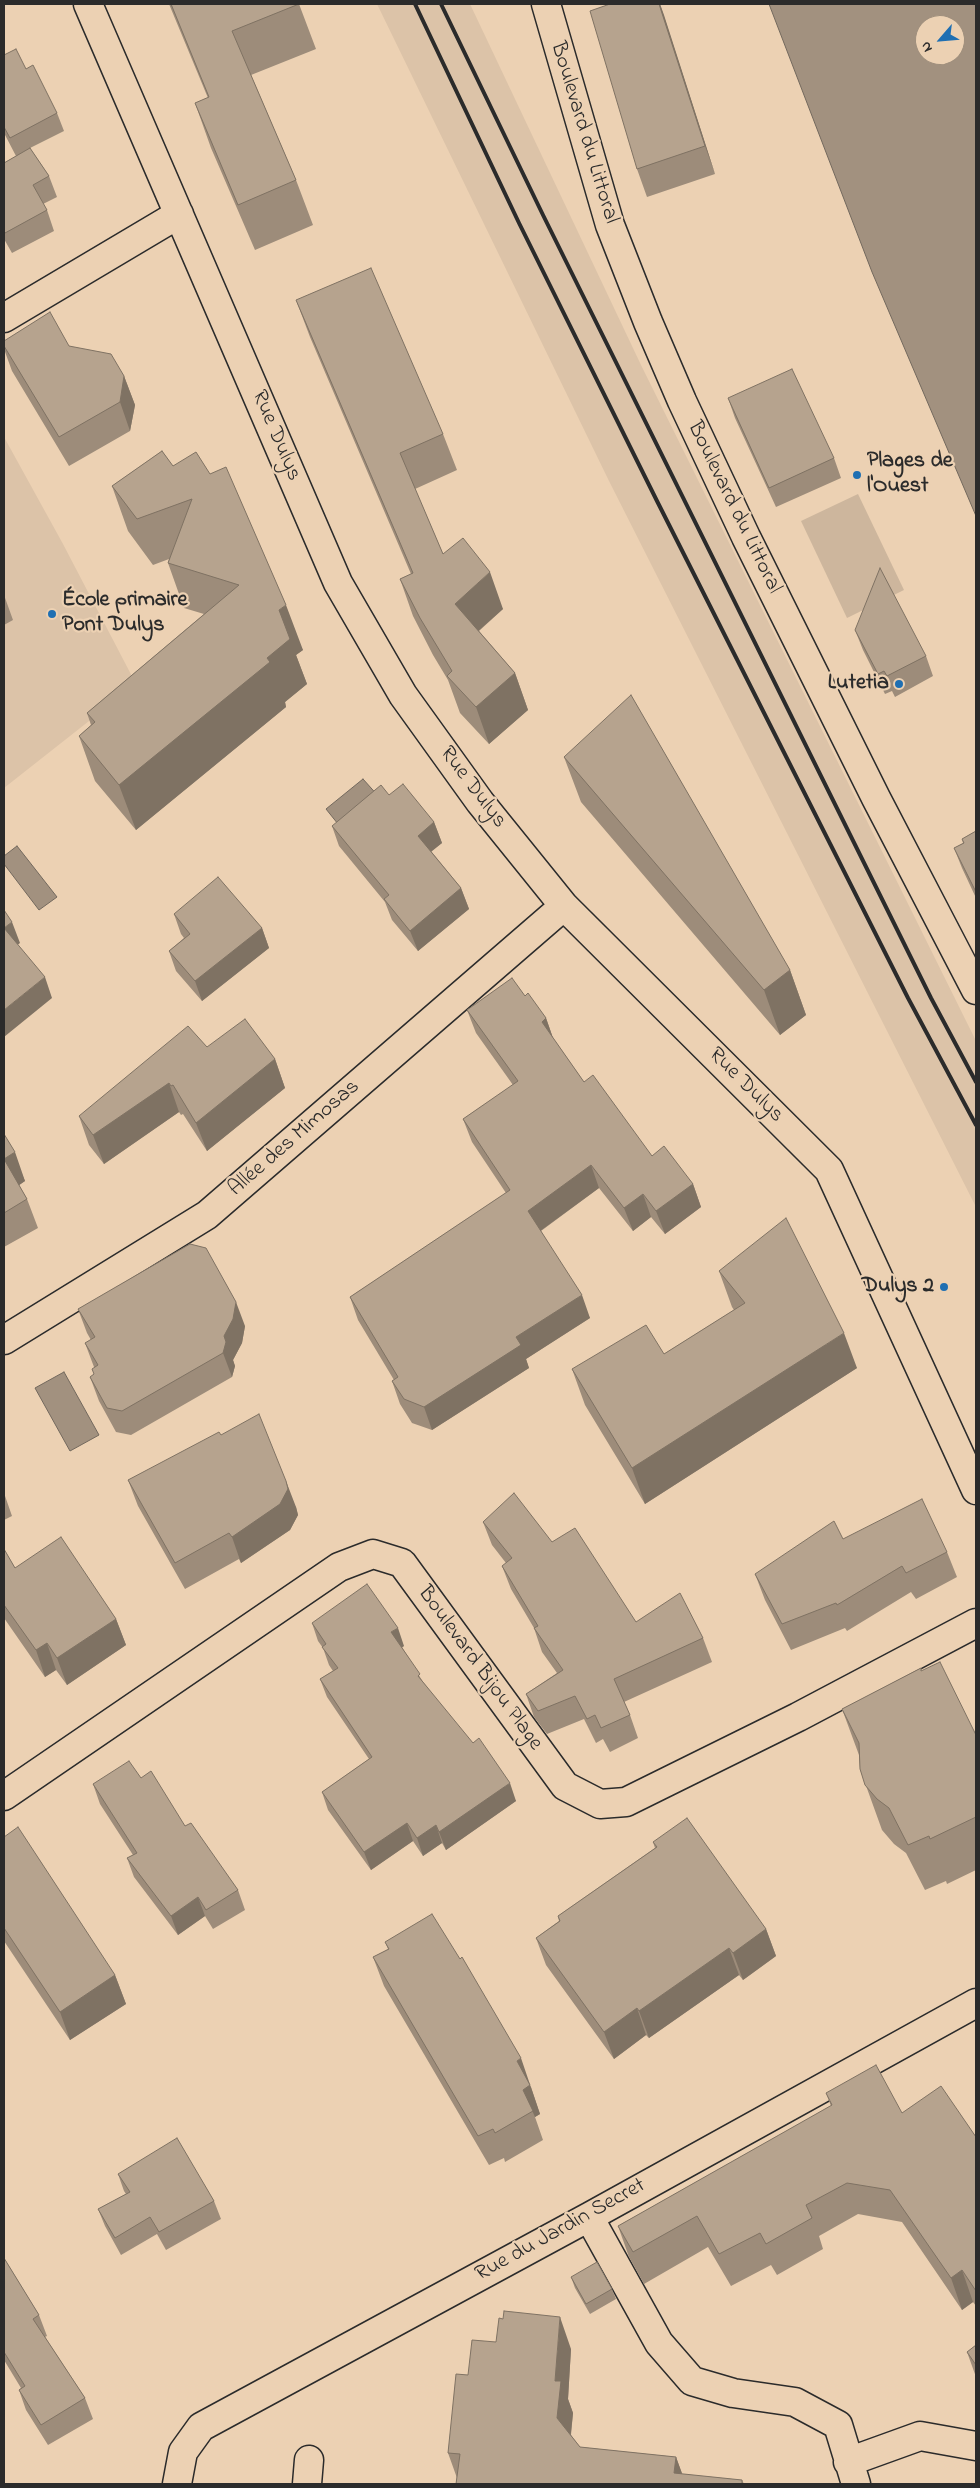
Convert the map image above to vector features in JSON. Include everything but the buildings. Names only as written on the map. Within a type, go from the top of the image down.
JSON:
[{"type":"street","name":"Rue Dulys","points":[[88,4],[338,583],[403,694],[480,802],[564,906],[829,1170],[976,1490]]},
{"type":"street","name":"Boulevard du Littoral","points":[[546,4],[610,225],[648,322],[682,401],[754,555],[876,798],[976,990]]},
{"type":"street","points":[[4,318],[179,214]]},
{"type":"street","name":"Allée des Mimosas","points":[[4,1340],[207,1215],[564,906]]},
{"type":"street","name":"Boulevard Bijou Plage","points":[[4,1796],[339,1566],[373,1554],[402,1563],[565,1786],[600,1804],[626,1802],[798,1717],[976,1623]]},
{"type":"street","name":"Rue du Jardin Secret","points":[[177,2484],[183,2452],[201,2427],[589,2217],[976,2003]]},
{"type":"street","points":[[589,2217],[659,2343],[692,2381],[733,2393],[795,2402],[838,2425],[852,2473],[920,2436],[976,2446]]},
{"type":"shaded area","points":[[377,4],[470,4],[641,365],[976,1041],[976,1207],[609,481]]},
{"type":"shaded area","points":[[769,4],[976,4],[976,516],[872,272]]},
{"type":"shaded area","name":"École primaire Pont Dulys","points":[[4,437],[63,544],[136,684],[4,788]]},
{"type":"shaded area","points":[[858,494],[904,590],[847,618],[801,521]]},
{"type":"shaded area","points":[[363,779],[380,798],[342,829],[326,809]]},
{"type":"shaded area","points":[[17,846],[57,897],[39,910],[4,864],[4,856]]},
{"type":"shaded area","points":[[64,1372],[99,1435],[70,1451],[35,1388]]},
{"type":"railway","points":[[415,4],[519,223],[657,501],[908,998],[976,1125]]},
{"type":"railway","points":[[441,4],[543,215],[931,998],[976,1082]]},
{"type":"place","name":"Plages de l'Ouest","points":[[857,475]]},
{"type":"place","name":"École primaire Pont Dulys","points":[[52,614]]},
{"type":"place","name":"Lutetia","points":[[899,684]]},
{"type":"place","name":"Dulys 2","points":[[944,1287]]}]
